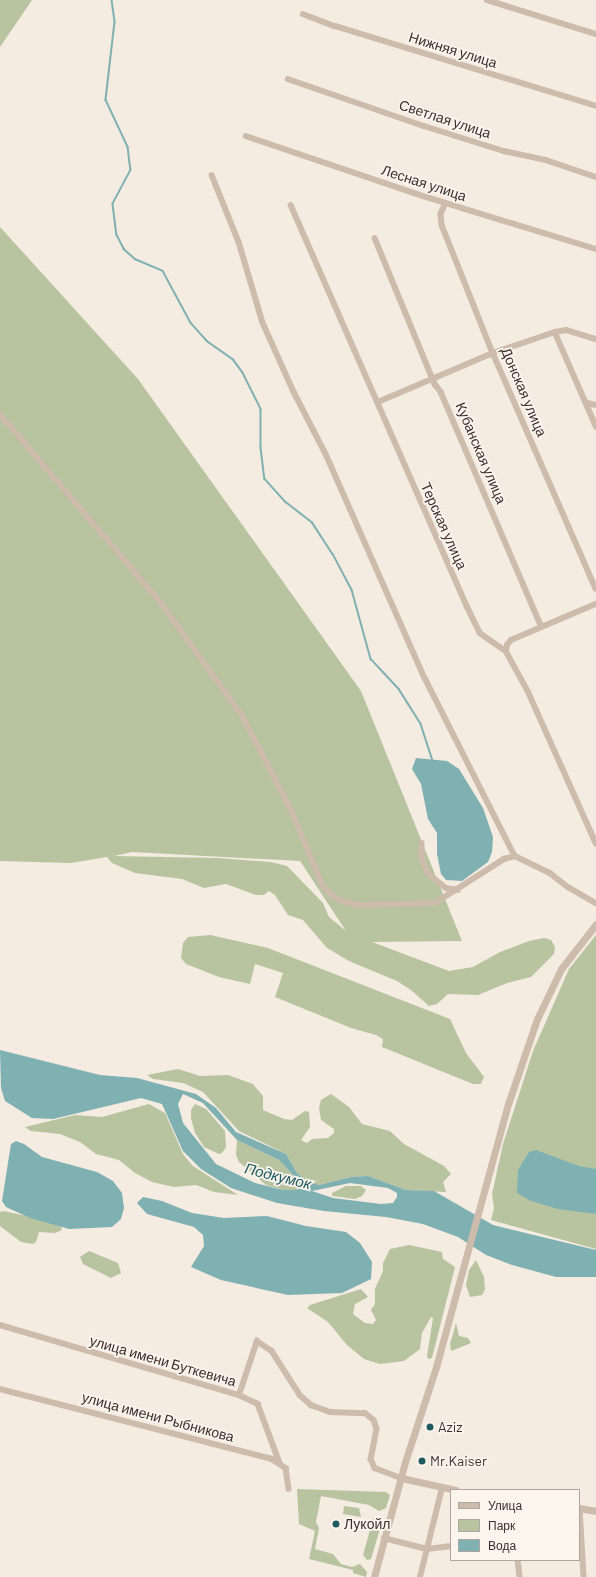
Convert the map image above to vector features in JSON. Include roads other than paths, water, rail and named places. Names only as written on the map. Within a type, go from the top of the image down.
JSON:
[{"type":"street","points":[[487,0],[596,34]]},
{"type":"street","name":"Нижняя улица","points":[[303,14],[356,33],[596,106]]},
{"type":"street","name":"Светлая улица","points":[[288,79],[424,126],[504,151],[546,160],[596,178]]},
{"type":"street","name":"Лесная улица","points":[[246,136],[446,203],[596,249]]},
{"type":"street","points":[[212,175],[239,242],[263,323],[294,392],[326,454],[422,670],[515,856],[550,873],[568,887],[596,903]]},
{"type":"street","name":"Донская улица","points":[[446,203],[441,214],[442,225],[493,353],[596,589]]},
{"type":"street","name":"Терская улица","points":[[291,205],[378,402],[431,528],[480,633],[506,651],[528,691],[596,843]]},
{"type":"street","name":"Кубанская улица","points":[[375,238],[434,377],[435,384],[442,392],[541,625]]},
{"type":"street","points":[[378,402],[493,353],[555,332],[566,330],[596,340]]},
{"type":"street","points":[[555,332],[588,403],[596,426]]},
{"type":"street","points":[[588,403],[596,405]]},
{"type":"street","points":[[0,414],[162,604],[242,715],[291,808],[323,886],[345,902],[359,905],[435,903],[458,890],[504,859],[515,856]]},
{"type":"street","points":[[506,651],[507,645],[511,640],[541,625],[596,604]]},
{"type":"street","points":[[422,843],[422,858],[428,873],[446,888],[458,890]]},
{"type":"street","points":[[374,1577],[405,1462],[435,1372],[508,1104],[537,1019],[561,969],[596,924]]},
{"type":"street","name":"улица имени Буткевича","points":[[0,1326],[239,1395],[258,1404],[280,1463]]},
{"type":"street","points":[[239,1395],[257,1341],[272,1351],[300,1395],[310,1405],[330,1412],[366,1413],[374,1420],[377,1429],[371,1459],[375,1468],[401,1478],[450,1489]]},
{"type":"street","name":"улица имени Рыбникова","points":[[0,1389],[280,1463]]},
{"type":"street","points":[[280,1463],[286,1468],[289,1489]]},
{"type":"street","points":[[420,1577],[442,1488]]},
{"type":"street","points":[[584,1577],[580,1509],[596,1511]]},
{"type":"street","points":[[384,1538],[427,1549],[450,1546]]},
{"type":"street","points":[[518,1561],[520,1577]]},
{"type":"water","points":[[416,758],[447,761],[459,769],[483,808],[493,837],[492,852],[488,862],[462,881],[446,880],[441,874],[437,854],[437,833],[428,819],[421,784],[412,769]]},
{"type":"water","points":[[0,1050],[100,1075],[137,1078],[196,1094],[216,1108],[236,1132],[286,1154],[297,1173],[307,1181],[319,1185],[351,1177],[368,1176],[406,1190],[434,1191],[493,1225],[596,1250],[596,1277],[556,1277],[512,1265],[486,1255],[458,1237],[423,1224],[386,1217],[324,1211],[277,1203],[231,1188],[201,1169],[183,1151],[162,1104],[141,1098],[53,1119],[32,1118],[5,1101],[1,1088]],"holes":[[[183,1094],[203,1103],[237,1140],[279,1160],[297,1179],[299,1190],[283,1190],[255,1183],[216,1164],[183,1123],[178,1104]],[[350,1183],[388,1188],[397,1193],[397,1197],[393,1203],[381,1204],[333,1198],[312,1191]]]},
{"type":"water","points":[[16,1141],[24,1144],[42,1157],[97,1172],[113,1181],[122,1193],[124,1208],[121,1219],[112,1227],[69,1229],[30,1218],[6,1207],[2,1201],[11,1144]]},
{"type":"water","points":[[536,1150],[579,1166],[596,1169],[596,1214],[558,1209],[531,1201],[517,1193],[518,1170],[529,1152]]},
{"type":"water","points":[[143,1197],[162,1201],[192,1213],[224,1218],[267,1216],[306,1226],[346,1232],[360,1243],[372,1262],[371,1279],[342,1293],[288,1295],[221,1280],[191,1267],[204,1246],[203,1235],[194,1227],[147,1214],[137,1203]]},
{"type":"waterway","points":[[112,0],[115,22],[106,100],[128,147],[131,170],[113,204],[117,235],[124,249],[135,259],[163,271],[191,323],[207,341],[233,359],[243,373],[261,409],[261,448],[265,479],[286,502],[312,522],[333,554],[352,590],[371,659],[399,689],[421,724],[433,760]]},
{"type":"place","name":"Aziz","points":[[430,1427]]},
{"type":"place","name":"Mr.Kaiser","points":[[422,1461]]},
{"type":"place","name":"Лукойл","points":[[336,1524]]},
{"type":"water label","name":"Подкумок","points":[[278,1176]]}]
